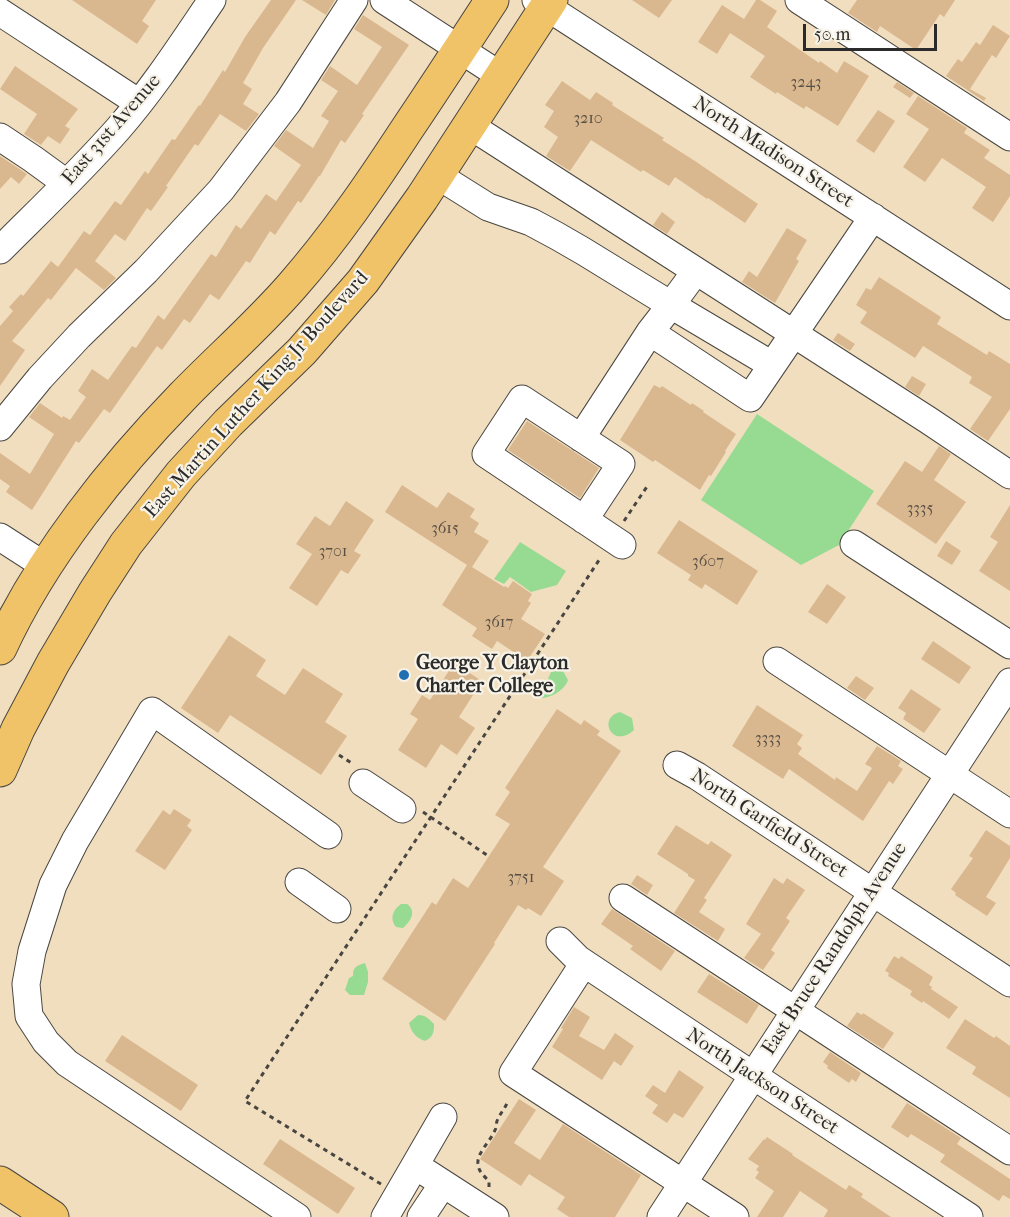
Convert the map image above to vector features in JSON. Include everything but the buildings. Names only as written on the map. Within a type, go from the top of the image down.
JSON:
[{"type":"main road","points":[[0,648],[45,566],[105,484],[152,429],[267,313],[328,243],[367,191],[492,0]]},
{"type":"main road","name":"East Martin Luther King Jr Boulevard","points":[[0,770],[18,729],[53,663],[126,544],[181,474],[228,423],[302,351],[381,257],[501,76],[545,2]]},
{"type":"main road","points":[[0,1183],[52,1217]]},
{"type":"street","points":[[0,427],[40,378],[79,336],[146,271],[221,190],[288,102],[354,0]]},
{"type":"street","points":[[384,0],[501,76]]},
{"type":"street","points":[[799,0],[1010,137]]},
{"type":"street","name":"North Madison Street","points":[[545,2],[1010,306]]},
{"type":"street","name":"East 31st Avenue","points":[[0,250],[89,161],[139,103],[182,45],[201,4]]},
{"type":"street","points":[[0,12],[139,103]]},
{"type":"street","points":[[469,124],[1010,475]]},
{"type":"street","points":[[0,138],[66,183]]},
{"type":"street","points":[[437,175],[488,207],[531,222],[566,240],[772,366]]},
{"type":"street","points":[[650,332],[750,398],[873,217]]},
{"type":"street","points":[[581,438],[650,332],[696,271]]},
{"type":"street","points":[[584,520],[621,464],[522,399],[486,454],[584,520],[617,542]]},
{"type":"street","points":[[0,537],[45,566]]},
{"type":"street","points":[[854,544],[1010,645]]},
{"type":"street","points":[[777,661],[1010,814]]},
{"type":"street","name":"East Bruce Randolph Avenue","points":[[661,1217],[1010,681]]},
{"type":"street","points":[[297,1217],[67,1063],[46,1042],[29,1016],[26,984],[32,951],[54,885],[80,832],[152,711],[328,835]]},
{"type":"street","name":"North Garfield Street","points":[[677,765],[1010,983]]},
{"type":"street","points":[[363,783],[402,808]]},
{"type":"street","points":[[298,882],[337,909]]},
{"type":"street","points":[[622,898],[1010,1151]]},
{"type":"street","name":"North Jackson Street","points":[[560,941],[578,959],[969,1217]]},
{"type":"street","points":[[585,963],[513,1073],[735,1217]]},
{"type":"street","points":[[392,1206],[443,1117]]},
{"type":"street","points":[[416,1166],[443,1184],[491,1206]]},
{"type":"street","points":[[421,1217],[443,1184]]},
{"type":"path","points":[[392,1206],[245,1101],[617,542],[648,485]]},
{"type":"path","points":[[491,1206],[489,1181],[481,1173],[478,1163],[479,1157],[496,1129],[496,1121],[508,1100]]},
{"type":"green space","points":[[757,414],[874,491],[839,545],[801,565],[701,500]]},
{"type":"green space","points":[[520,542],[566,571],[557,585],[531,592],[510,577],[504,584],[494,579]]},
{"type":"green space","points":[[563,671],[568,680],[566,684],[557,693],[541,698],[539,684],[547,681],[551,672]]},
{"type":"green space","points":[[620,712],[632,718],[634,730],[619,736],[610,730],[609,720]]},
{"type":"green space","points":[[401,904],[407,904],[412,910],[410,919],[403,928],[396,927],[392,917]]},
{"type":"green space","points":[[365,963],[368,982],[364,995],[350,995],[345,990],[349,978],[353,976],[356,967]]},
{"type":"green space","points":[[418,1015],[429,1019],[434,1024],[430,1038],[425,1041],[414,1034],[409,1023]]},
{"type":"place","name":"George Y Clayton Charter College","points":[[404,675]]}]
